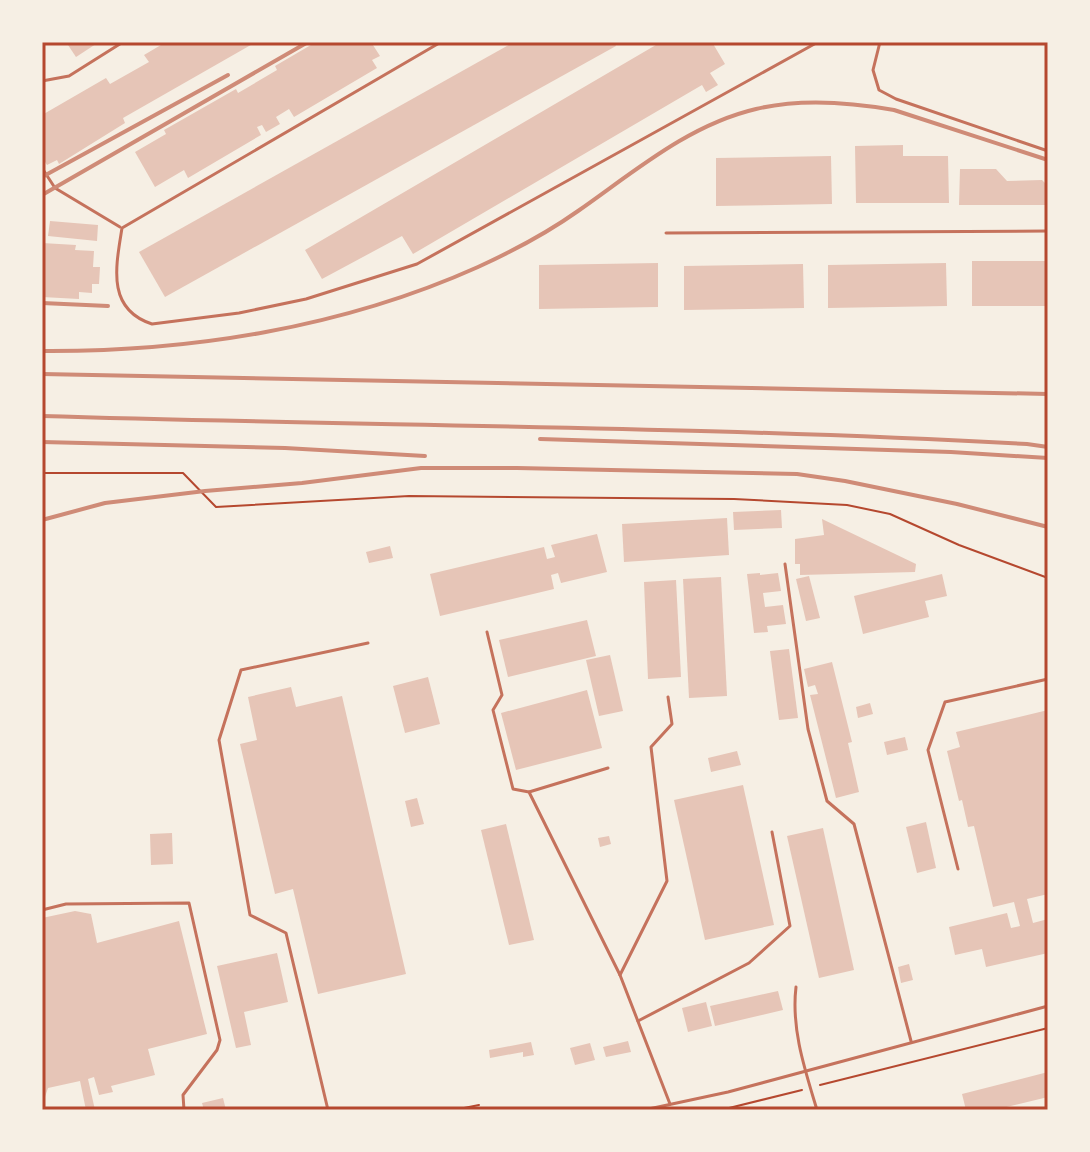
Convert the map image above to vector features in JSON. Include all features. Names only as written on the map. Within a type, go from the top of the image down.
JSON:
[{"type":"lane","points":[[42,81],[69,76],[123,42]]},
{"type":"lane","points":[[122,228],[441,42]]},
{"type":"lane","points":[[122,228],[116,267],[118,294],[139,319],[152,324],[239,313],[306,299],[417,264],[818,42]]},
{"type":"lane","points":[[880,42],[873,70],[879,90],[910,104],[1048,151]]},
{"type":"lane","points":[[42,168],[55,188],[122,228]]},
{"type":"lane","points":[[666,233],[1048,231]]},
{"type":"lane","points":[[785,564],[812,743],[827,801],[854,824],[911,1041]]},
{"type":"lane","points":[[487,632],[502,695],[493,710],[513,789],[529,792],[608,768]]},
{"type":"lane","points":[[328,1110],[286,933],[250,915],[219,740],[241,670],[368,643]]},
{"type":"lane","points":[[958,869],[928,750],[945,702],[1048,679]]},
{"type":"lane","points":[[620,975],[667,881],[651,747],[672,724],[668,697]]},
{"type":"lane","points":[[529,792],[620,975],[670,1104]]},
{"type":"lane","points":[[638,1021],[749,963],[790,926],[772,832]]},
{"type":"lane","points":[[42,910],[66,904],[189,903],[220,1040],[217,1050],[183,1095],[184,1110]]},
{"type":"lane","points":[[796,987],[793,1011],[805,1071],[817,1110]]},
{"type":"lane","points":[[644,1110],[728,1092],[1048,1006]]},
{"type":"path","points":[[42,473],[183,473],[216,507],[409,496],[734,499],[847,505],[890,514],[959,545],[1048,578]]},
{"type":"path","points":[[721,1110],[1048,1028]]},
{"type":"path","points":[[454,1110],[479,1105]]},
{"type":"building","points":[[66,42],[99,42],[76,57]]},
{"type":"building","points":[[166,42],[256,42],[123,118],[125,123],[59,164],[57,160],[47,165],[42,157],[42,115],[106,78],[110,84],[149,62],[144,55]]},
{"type":"building","points":[[316,42],[371,42],[380,56],[372,60],[377,68],[294,117],[289,109],[276,117],[280,124],[266,132],[262,125],[257,127],[261,135],[188,178],[184,170],[155,187],[135,152],[166,134],[164,130],[236,89],[238,93]]},
{"type":"building","points":[[514,42],[614,42],[616,46],[165,297],[139,252]]},
{"type":"building","points":[[661,42],[712,42],[725,64],[710,73],[718,85],[706,92],[702,85],[413,254],[402,236],[322,279],[305,250]]},
{"type":"building","points":[[903,145],[903,156],[948,156],[949,203],[856,203],[855,146]]},
{"type":"building","points":[[831,156],[832,204],[716,206],[716,158]]},
{"type":"building","points":[[960,169],[996,169],[1007,181],[1042,180],[1048,186],[1048,205],[959,205]]},
{"type":"building","points":[[50,221],[98,225],[97,241],[48,236]]},
{"type":"building","points":[[42,243],[76,245],[75,250],[94,251],[93,267],[100,267],[99,284],[92,284],[92,293],[79,292],[79,299],[42,297]]},
{"type":"building","points":[[972,261],[1048,261],[1048,306],[972,306]]},
{"type":"building","points":[[658,263],[658,307],[539,309],[539,265]]},
{"type":"building","points":[[946,263],[947,306],[828,308],[828,265]]},
{"type":"building","points":[[803,264],[804,308],[684,310],[684,266]]},
{"type":"building","points":[[781,510],[782,528],[734,530],[733,512]]},
{"type":"building","points":[[727,518],[729,555],[624,562],[622,524]]},
{"type":"building","points":[[822,519],[916,564],[915,572],[800,575],[800,564],[795,564],[795,539],[824,535]]},
{"type":"building","points":[[597,534],[607,572],[561,583],[558,573],[551,575],[554,589],[440,616],[430,574],[544,547],[547,559],[555,557],[551,545]]},
{"type":"building","points":[[390,546],[393,558],[369,563],[366,552]]},
{"type":"building","points":[[778,573],[781,591],[763,593],[765,607],[783,605],[786,624],[767,626],[768,632],[754,633],[747,574]]},
{"type":"building","points":[[942,574],[947,596],[925,601],[929,617],[863,634],[854,596]]},
{"type":"building","points":[[809,576],[820,618],[806,621],[796,579]]},
{"type":"building","points":[[721,577],[727,696],[689,698],[683,579]]},
{"type":"building","points":[[676,580],[681,677],[648,679],[644,582]]},
{"type":"building","points":[[587,620],[596,656],[508,677],[499,640]]},
{"type":"building","points":[[789,649],[798,718],[779,720],[770,651]]},
{"type":"building","points":[[610,655],[623,711],[599,716],[586,660]]},
{"type":"building","points":[[832,662],[852,742],[848,743],[859,792],[836,798],[810,695],[818,694],[815,685],[808,687],[804,669]]},
{"type":"building","points":[[428,677],[440,724],[405,733],[393,686]]},
{"type":"building","points":[[291,687],[296,707],[342,696],[406,974],[318,994],[293,889],[275,894],[240,744],[257,740],[248,697]]},
{"type":"building","points":[[587,690],[602,748],[516,770],[501,713]]},
{"type":"building","points":[[870,703],[873,714],[858,718],[856,707]]},
{"type":"building","points":[[1048,710],[1048,894],[1027,899],[1033,923],[1048,919],[1048,953],[986,967],[982,949],[955,955],[949,927],[1007,913],[1011,928],[1020,926],[1014,902],[993,907],[974,826],[968,827],[947,751],[960,747],[956,732]]},
{"type":"building","points":[[905,737],[908,750],[887,755],[884,742]]},
{"type":"building","points":[[737,751],[741,765],[711,772],[708,758]]},
{"type":"building","points":[[743,785],[774,925],[705,940],[674,800]]},
{"type":"building","points":[[417,798],[424,824],[411,827],[405,801]]},
{"type":"building","points":[[926,822],[936,868],[917,873],[906,827]]},
{"type":"building","points":[[506,824],[534,940],[509,945],[481,830]]},
{"type":"building","points":[[823,828],[854,970],[819,978],[787,836]]},
{"type":"building","points":[[172,833],[173,864],[151,865],[150,834]]},
{"type":"building","points":[[609,836],[611,844],[600,847],[598,838]]},
{"type":"building","points":[[75,911],[91,914],[97,943],[179,921],[207,1034],[148,1049],[155,1075],[111,1086],[113,1092],[99,1095],[94,1077],[88,1079],[95,1110],[86,1110],[80,1081],[48,1088],[44,1100],[42,1098],[42,918]]},
{"type":"building","points":[[277,953],[288,1002],[244,1012],[251,1045],[236,1048],[217,966]]},
{"type":"building","points":[[909,964],[913,980],[901,983],[898,967]]},
{"type":"building","points":[[778,991],[783,1010],[715,1026],[710,1006]]},
{"type":"building","points":[[706,1002],[712,1026],[688,1032],[682,1008]]},
{"type":"building","points":[[628,1041],[631,1052],[606,1057],[603,1047]]},
{"type":"building","points":[[531,1042],[534,1055],[523,1057],[523,1052],[490,1058],[489,1050]]},
{"type":"building","points":[[590,1043],[595,1060],[575,1065],[570,1048]]},
{"type":"building","points":[[1048,1072],[1048,1097],[994,1110],[966,1110],[962,1094]]},
{"type":"building","points":[[223,1098],[226,1110],[204,1110],[202,1103]]},
{"type":"railway","points":[[42,195],[308,42]]},
{"type":"railway","points":[[42,177],[228,75]]},
{"type":"railway","points":[[42,351],[153,347],[209,341],[319,321],[373,306],[426,288],[504,255],[566,219],[662,151],[707,126],[756,109],[790,103],[825,102],[894,110],[1048,160]]},
{"type":"railway","points":[[42,303],[108,306]]},
{"type":"railway","points":[[42,374],[1048,394]]},
{"type":"railway","points":[[42,416],[781,433],[1048,447]]},
{"type":"railway","points":[[540,439],[1048,458]]},
{"type":"railway","points":[[42,442],[285,448],[425,456]]},
{"type":"railway","points":[[42,520],[105,503],[205,491],[421,468],[517,468],[797,474],[957,504],[1048,527]]}]
